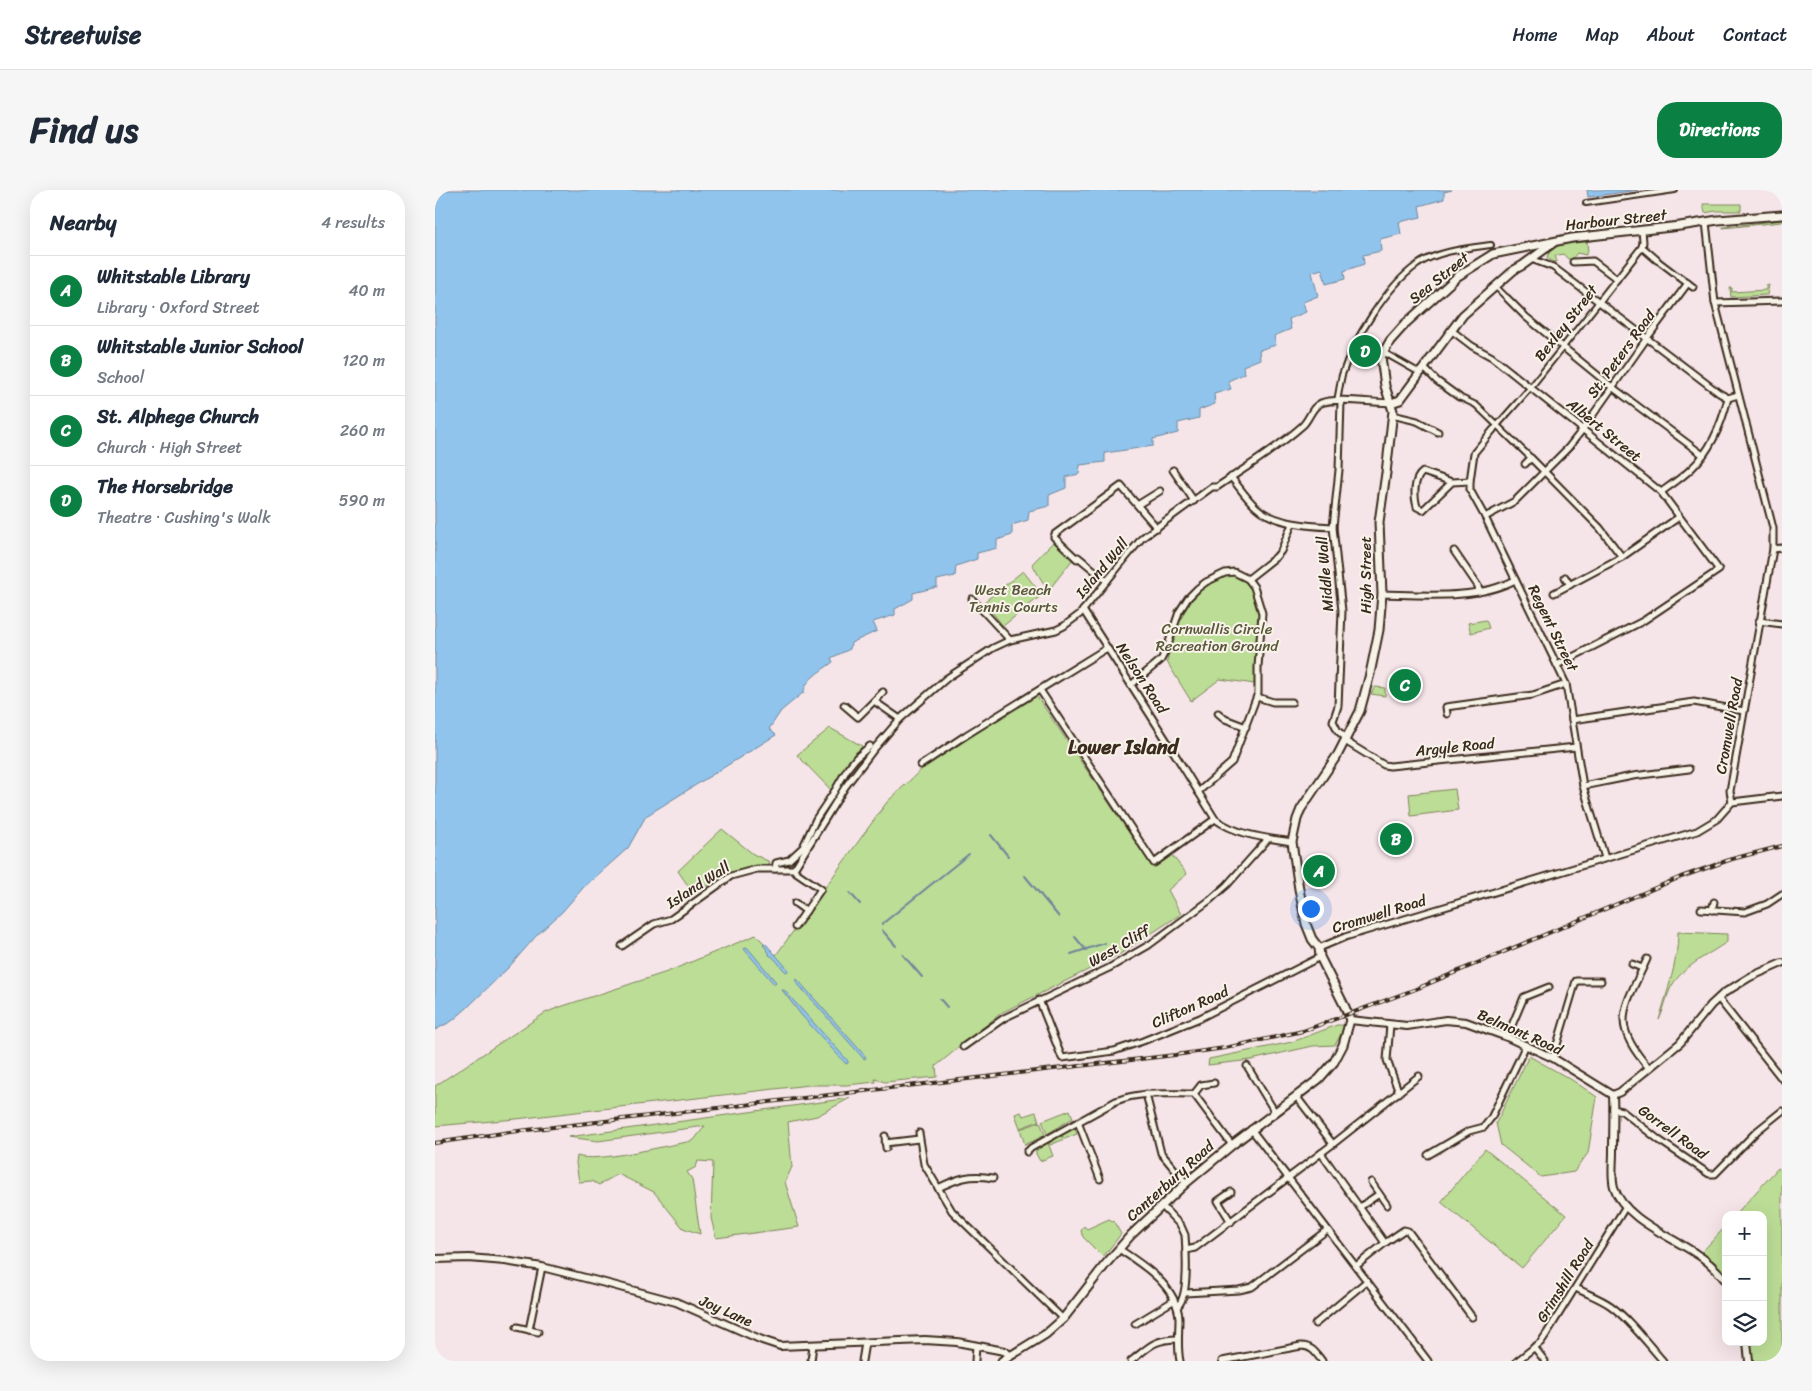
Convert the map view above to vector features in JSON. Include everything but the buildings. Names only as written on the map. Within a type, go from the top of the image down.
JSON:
[{"type":"main road","name":"Harbour Street","points":[[1391,403],[1400,400],[1463,314],[1513,270],[1556,241],[1705,222],[1782,215]]},
{"type":"main road","name":"Sea Street","points":[[1382,352],[1406,323],[1465,270],[1493,254],[1556,241]]},
{"type":"main road","points":[[1530,246],[1535,251],[1533,258]]},
{"type":"main road","name":"High Street","points":[[1292,842],[1301,809],[1345,739],[1360,711],[1379,630],[1383,594],[1379,522],[1387,473],[1393,415],[1385,386],[1381,362],[1382,352]]},
{"type":"main road","points":[[1292,842],[1302,910],[1312,939],[1319,948],[1320,957],[1350,1020]]},
{"type":"main road","name":"Canterbury Road","points":[[1002,1361],[1045,1334],[1063,1319],[1119,1248],[1187,1183],[1251,1130],[1319,1079],[1334,1062],[1343,1045],[1350,1020]]},
{"type":"street","points":[[1586,203],[1675,190]]},
{"type":"street","name":"Cromwell Road","points":[[1319,948],[1345,937],[1697,831],[1717,819],[1732,802],[1731,792],[1744,711],[1773,549],[1773,528],[1715,303],[1705,222]]},
{"type":"street","points":[[1642,230],[1642,248],[1679,276]]},
{"type":"street","points":[[1339,401],[1342,374],[1360,336],[1387,294],[1398,282],[1417,264],[1428,258],[1458,250],[1491,245]]},
{"type":"street","name":"Bexley Street","points":[[1497,425],[1564,347],[1642,248]]},
{"type":"street","points":[[1533,258],[1553,267],[1598,303],[1728,398]]},
{"type":"street","points":[[1573,262],[1593,261],[1617,279]]},
{"type":"street","name":"St. Peters Road","points":[[1485,517],[1512,504],[1545,472],[1583,429],[1647,338],[1691,285],[1679,276]]},
{"type":"street","points":[[1495,285],[1518,310],[1613,387],[1703,456]]},
{"type":"street","points":[[1715,303],[1782,301]]},
{"type":"street","name":"Albert Street","points":[[1451,330],[1531,387],[1661,492],[1719,570],[1643,621],[1557,665]]},
{"type":"street","points":[[1382,352],[1422,370],[1459,397],[1476,405],[1600,528],[1622,557]]},
{"type":"street","points":[[1728,398],[1738,395]]},
{"type":"street","points":[[1661,492],[1692,469],[1703,456],[1717,432],[1728,398]]},
{"type":"street","name":"Island Wall","points":[[622,946],[654,924],[671,919],[731,876],[751,870],[795,869],[845,786],[900,719],[947,678],[977,658],[1010,640],[1057,630],[1064,626],[1083,610],[1142,538],[1300,427],[1307,420],[1315,406],[1325,402],[1339,401],[1391,403]]},
{"type":"street","name":"Middle Wall","points":[[1339,401],[1339,470],[1333,527],[1342,611],[1337,706],[1333,721],[1338,732],[1345,739]]},
{"type":"street","points":[[1393,415],[1417,421],[1438,432]]},
{"type":"street","name":"Regent Street","points":[[1497,425],[1474,453],[1470,490],[1566,684],[1583,786],[1605,858]]},
{"type":"street","points":[[1525,464],[1531,458]]},
{"type":"street","points":[[1173,470],[1194,501]]},
{"type":"street","points":[[1452,482],[1423,510],[1417,507],[1414,497],[1415,484],[1419,474],[1423,472],[1452,482],[1470,481]]},
{"type":"street","points":[[1231,477],[1261,512],[1292,524],[1333,527]]},
{"type":"street","points":[[1107,581],[1078,557],[1077,559],[1054,537],[1055,534],[1121,486],[1139,504],[1157,528]]},
{"type":"street","points":[[1139,504],[1159,491]]},
{"type":"street","points":[[1554,593],[1622,557],[1679,517]]},
{"type":"street","points":[[1248,579],[1281,551],[1292,524]]},
{"type":"street","points":[[1773,549],[1782,548]]},
{"type":"street","points":[[1454,551],[1478,586],[1479,592]]},
{"type":"street","points":[[1131,685],[1161,660],[1179,612],[1188,598],[1198,588],[1225,573],[1234,572],[1248,579],[1254,587],[1262,613],[1257,697],[1232,762],[1198,792]]},
{"type":"street","points":[[1565,577],[1570,586]]},
{"type":"street","points":[[1383,594],[1420,595],[1479,592],[1496,588],[1515,580]]},
{"type":"street","points":[[972,599],[1010,640]]},
{"type":"street","name":"Nelson Road","points":[[1083,610],[1215,818],[1223,825],[1234,829],[1268,839],[1292,842]]},
{"type":"street","points":[[1759,620],[1782,624]]},
{"type":"street","points":[[921,765],[1107,648]]},
{"type":"street","points":[[1447,714],[1446,708],[1533,695],[1566,684]]},
{"type":"street","points":[[1040,690],[1154,863],[1215,818]]},
{"type":"street","points":[[844,705],[858,717],[883,692]]},
{"type":"street","points":[[1257,697],[1273,702],[1292,702]]},
{"type":"street","points":[[874,701],[900,719]]},
{"type":"street","points":[[1572,720],[1695,702],[1744,711]]},
{"type":"street","points":[[1219,713],[1225,719],[1246,727]]},
{"type":"street","name":"Argyle Road","points":[[1345,739],[1385,765],[1390,766],[1576,747]]},
{"type":"street","points":[[775,869],[776,863],[789,860],[803,847],[816,818],[848,768],[870,746]]},
{"type":"street","points":[[1583,786],[1633,776],[1689,769]]},
{"type":"street","points":[[1732,802],[1782,796]]},
{"type":"street","name":"West Cliff","points":[[963,1047],[993,1024],[1039,1000],[1109,968],[1149,945],[1227,885],[1268,839]]},
{"type":"street","points":[[795,869],[796,872],[821,890],[795,927]]},
{"type":"street","points":[[1701,909],[1745,912],[1767,904],[1782,894]]},
{"type":"street","points":[[1712,910],[1714,902]]},
{"type":"street","points":[[795,904],[806,911]]},
{"type":"street","name":"Clifton Road","points":[[1039,1000],[1062,1058],[1114,1051],[1200,1018],[1320,957]]},
{"type":"street","points":[[1647,958],[1625,1006],[1623,1022],[1626,1036],[1631,1046],[1649,1068]]},
{"type":"street","points":[[1722,1277],[1697,1253],[1644,1222],[1625,1206],[1616,1192],[1613,1176],[1613,1095],[1620,1092],[1684,1039],[1718,998],[1742,982],[1782,963]]},
{"type":"street","points":[[1632,964],[1642,968]]},
{"type":"street","points":[[1553,1058],[1576,981],[1601,981]]},
{"type":"street","points":[[1507,1037],[1524,997],[1549,987]]},
{"type":"street","points":[[1718,998],[1782,1079]]},
{"type":"street","name":"Belmont Road","points":[[1350,1020],[1407,1026],[1455,1020],[1466,1022],[1507,1037],[1553,1058],[1613,1095]]},
{"type":"street","points":[[1389,1025],[1387,1060],[1399,1093]]},
{"type":"street","points":[[1428,1155],[1469,1131],[1486,1125],[1525,1045]]},
{"type":"street","points":[[1247,1066],[1275,1112]]},
{"type":"street","points":[[1186,1250],[1195,1248],[1231,1222],[1419,1076]]},
{"type":"street","points":[[1194,1094],[1201,1085],[1214,1083]]},
{"type":"street","points":[[1027,1152],[1105,1106],[1125,1097],[1146,1094],[1194,1094]]},
{"type":"street","points":[[1146,1094],[1161,1153],[1187,1183]]},
{"type":"street","points":[[1194,1094],[1232,1145]]},
{"type":"street","points":[[1296,1096],[1333,1144]]},
{"type":"street","name":"Gorrell Road","points":[[1613,1109],[1622,1111],[1659,1140],[1712,1175],[1757,1131],[1782,1111]]},
{"type":"street","points":[[1078,1122],[1100,1179]]},
{"type":"street","points":[[1251,1130],[1429,1361]]},
{"type":"street","points":[[885,1142],[919,1136],[924,1164],[952,1211],[1063,1319]]},
{"type":"street","points":[[1321,1153],[1385,1243]]},
{"type":"street","points":[[938,1188],[967,1176],[979,1175],[993,1178]]},
{"type":"street","points":[[1371,1182],[1387,1205]]},
{"type":"street","points":[[1231,1192],[1218,1201],[1231,1222]]},
{"type":"street","points":[[1360,1208],[1379,1194]]},
{"type":"street","points":[[1162,1206],[1181,1226],[1185,1235],[1185,1293],[1182,1303],[1177,1307]]},
{"type":"street","name":"Grimshill Road","points":[[1517,1361],[1547,1333],[1625,1206]]},
{"type":"street","points":[[1185,1293],[1239,1290],[1252,1287],[1327,1230]]},
{"type":"street","points":[[1356,1266],[1404,1230],[1408,1231],[1472,1317]]},
{"type":"street","points":[[1119,1248],[1151,1270],[1164,1285],[1177,1307],[1180,1361]]},
{"type":"street","name":"Joy Lane","points":[[435,1259],[486,1259],[542,1268],[623,1287],[676,1302],[773,1344],[813,1346],[925,1340],[976,1346],[1004,1351],[1010,1355]]},
{"type":"street","points":[[529,1330],[542,1268]]},
{"type":"street","points":[[1315,1324],[1367,1281]]},
{"type":"street","points":[[1576,1288],[1603,1301],[1619,1312],[1663,1361]]},
{"type":"street","points":[[1135,1324],[1173,1301]]},
{"type":"street","points":[[517,1327],[538,1332]]},
{"type":"street","points":[[1131,1361],[1156,1342],[1164,1339],[1178,1339]]},
{"type":"street","points":[[862,1361],[865,1343]]},
{"type":"street","points":[[811,1361],[813,1346]]},
{"type":"street","points":[[975,1361],[976,1346]]},
{"type":"street","points":[[1222,1361],[1307,1346],[1322,1361]]},
{"type":"street","points":[[1747,1346],[1749,1361]]},
{"type":"street","points":[[1534,1347],[1545,1361]]},
{"type":"green space","points":[[1703,204],[1741,204],[1741,211],[1705,213]]},
{"type":"green space","points":[[1782,220],[1782,222],[1723,228],[1723,227]]},
{"type":"green space","points":[[1587,242],[1588,252],[1586,255],[1577,253],[1572,259],[1568,259],[1563,254],[1555,256],[1557,261],[1554,262],[1547,258],[1549,253],[1558,246]]},
{"type":"green space","points":[[1769,285],[1767,295],[1731,297],[1730,288],[1732,288],[1732,292],[1766,290],[1766,286]]},
{"type":"green space","name":"West Beach Tennis Courts","points":[[1055,540],[1073,559],[1048,591],[1032,564]]},
{"type":"green space","name":"West Beach Tennis Courts","points":[[1023,571],[1042,595],[1003,626],[984,602]]},
{"type":"green space","name":"Cornwallis Circle Recreation Ground","points":[[1228,575],[1241,578],[1250,585],[1256,595],[1259,622],[1255,660],[1255,684],[1220,679],[1191,701],[1167,662],[1174,634],[1185,609],[1193,598],[1203,588]]},
{"type":"green space","points":[[1486,620],[1489,628],[1471,633],[1468,623]]},
{"type":"green space","points":[[1375,687],[1385,688],[1385,696],[1371,694]]},
{"type":"green space","points":[[1036,695],[1153,868],[1171,854],[1187,874],[1168,890],[1181,914],[1120,954],[1001,1013],[936,1066],[937,1077],[885,1082],[875,1079],[876,1082],[847,1085],[809,1085],[516,1119],[435,1126],[435,1086],[545,1013],[667,972],[756,935],[776,955],[887,802],[923,768]]},
{"type":"green space","points":[[830,728],[862,746],[832,791],[797,755]]},
{"type":"green space","points":[[1455,789],[1458,810],[1411,816],[1409,794]]},
{"type":"green space","points":[[722,829],[753,854],[770,862],[767,867],[736,871],[693,893],[678,871]]},
{"type":"green space","points":[[1678,932],[1727,934],[1727,942],[1682,973],[1669,991],[1659,1020],[1674,966]]},
{"type":"green space","points":[[1337,1025],[1346,1025],[1335,1045],[1313,1046],[1251,1060],[1208,1065],[1209,1059],[1292,1042]]},
{"type":"green space","points":[[1529,1056],[1572,1080],[1597,1097],[1588,1153],[1574,1172],[1541,1177],[1501,1145],[1496,1123]]},
{"type":"green space","points":[[850,1098],[817,1116],[788,1122],[792,1167],[785,1182],[799,1227],[716,1238],[711,1218],[713,1162],[698,1161],[696,1167],[687,1172],[692,1179],[700,1234],[683,1228],[654,1192],[618,1174],[599,1185],[592,1181],[579,1182],[576,1163],[577,1156],[586,1158],[614,1156],[687,1142],[694,1140],[705,1126],[598,1141],[568,1137]]},
{"type":"green space","points":[[1070,1110],[1073,1118],[1047,1134],[1042,1121]]},
{"type":"green space","points":[[1021,1112],[1023,1116],[1036,1112],[1039,1121],[1020,1128],[1015,1114]]},
{"type":"green space","points":[[1040,1122],[1045,1135],[1025,1145],[1020,1129]]},
{"type":"green space","points":[[1074,1127],[1077,1134],[1050,1145],[1049,1143],[1061,1135],[1063,1138],[1062,1135]]},
{"type":"green space","points":[[1048,1143],[1053,1156],[1040,1161],[1036,1150]]},
{"type":"green space","points":[[1485,1149],[1566,1215],[1522,1268],[1441,1202]]},
{"type":"green space","points":[[1778,1168],[1782,1171],[1782,1361],[1752,1361],[1750,1346],[1767,1346],[1767,1211],[1739,1211]]},
{"type":"green space","points":[[1109,1219],[1114,1222],[1121,1234],[1103,1257],[1083,1237],[1081,1231],[1084,1226],[1087,1229]]},
{"type":"green space","points":[[1722,1230],[1722,1273],[1701,1253]]},
{"type":"water","points":[[435,190],[1452,190],[1444,192],[1444,199],[1419,206],[1421,217],[1399,222],[1401,234],[1380,239],[1381,251],[1363,255],[1364,264],[1344,271],[1345,279],[1326,284],[1322,269],[1312,272],[1318,296],[1303,302],[1306,312],[1289,319],[1291,329],[1274,336],[1276,345],[1259,350],[1260,359],[1243,366],[1244,374],[1228,381],[1231,389],[1214,394],[1215,404],[1199,410],[1199,418],[1178,423],[1178,433],[1153,439],[1153,446],[1105,453],[1105,462],[1080,465],[1079,474],[1066,477],[1066,488],[1049,495],[1049,506],[1029,511],[1028,520],[1012,525],[1012,535],[997,540],[997,548],[977,553],[977,559],[956,566],[955,576],[937,580],[937,587],[913,593],[913,599],[895,609],[895,615],[873,622],[877,631],[851,643],[850,649],[831,658],[833,662],[811,679],[807,683],[804,692],[781,711],[769,729],[776,735],[646,816],[628,848],[583,888],[509,967],[467,1008],[452,1021],[435,1030]]},
{"type":"water","points":[[1587,190],[1638,190],[1588,197]]},
{"type":"water","points":[[765,943],[788,971],[786,972],[769,955],[763,944]]},
{"type":"water","points":[[747,947],[776,982],[774,984],[744,949]]},
{"type":"water","points":[[797,979],[866,1057],[865,1059],[796,982]]},
{"type":"water","points":[[782,990],[848,1063],[846,1064],[802,1016]]},
{"type":"waterway","points":[[991,835],[1008,856]]},
{"type":"waterway","points":[[882,924],[969,854]]},
{"type":"waterway","points":[[1025,876],[1059,917]]},
{"type":"waterway","points":[[850,893],[860,904]]},
{"type":"waterway","points":[[882,930],[896,946]]},
{"type":"waterway","points":[[1075,937],[1086,950]]},
{"type":"waterway","points":[[1071,954],[1105,943]]},
{"type":"waterway","points":[[903,955],[922,977]]},
{"type":"waterway","points":[[940,999],[947,1007]]},
{"type":"railway","points":[[435,1143],[510,1132],[1175,1055],[1225,1048],[1303,1031],[1416,989],[1681,877],[1732,859],[1782,846]]},
{"type":"place","name":"The Horsebridge","points":[[1365,351]]},
{"type":"place","name":"St. Alphege Church","points":[[1405,685]]},
{"type":"place","name":"Whitstable Junior School","points":[[1396,839]]},
{"type":"place","name":"Whitstable Library","points":[[1319,871]]},
{"type":"district","name":"Lower Island","points":[[1123,747]]}]
